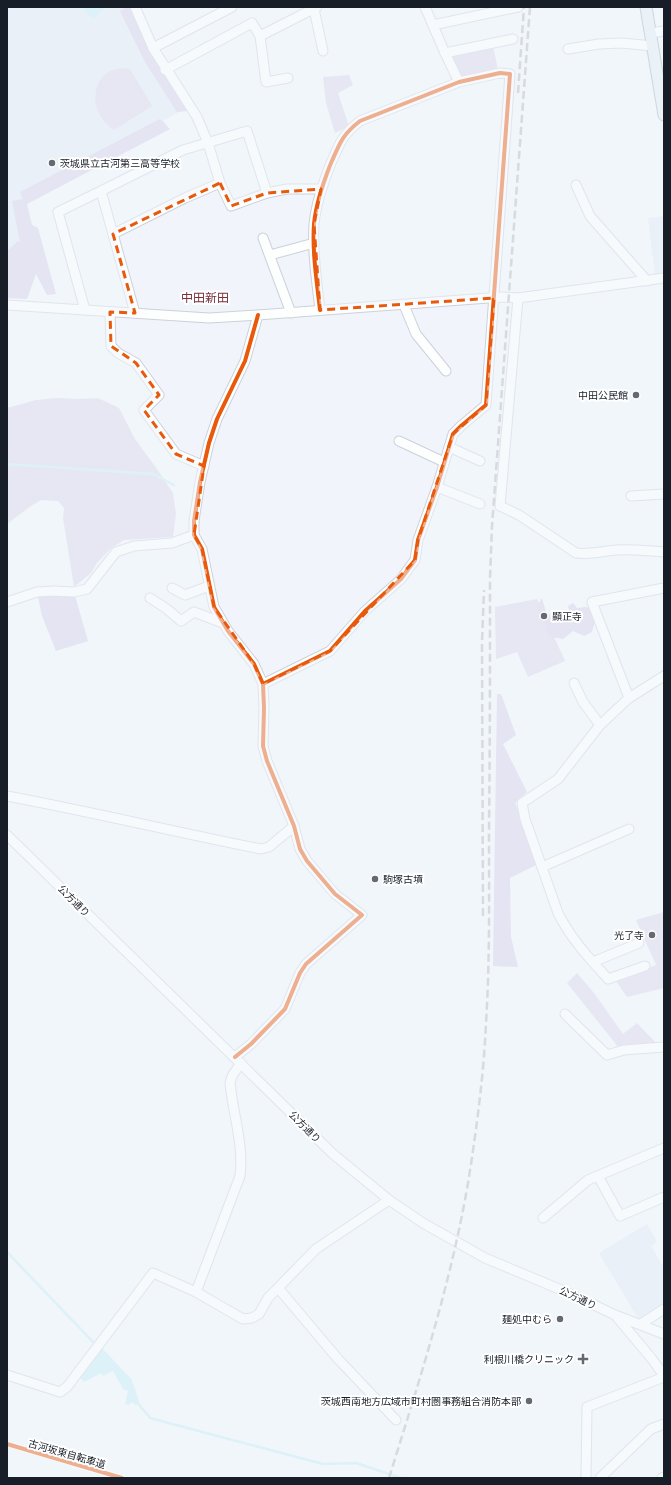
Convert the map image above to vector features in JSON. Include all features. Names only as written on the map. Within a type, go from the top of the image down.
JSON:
[{"type":"main road","points":[[646,7],[664,114]]},
{"type":"street","points":[[135,7],[153,48],[197,117],[208,143],[220,182],[231,206],[267,193],[287,189],[321,189]]},
{"type":"street","points":[[153,48],[232,7]]},
{"type":"street","points":[[425,7],[459,82]]},
{"type":"street","points":[[433,25],[518,7]]},
{"type":"street","points":[[260,36],[316,8],[323,51]]},
{"type":"street","points":[[166,70],[252,23],[260,36],[266,82],[288,78]]},
{"type":"street","points":[[651,33],[664,31]]},
{"type":"street","points":[[445,54],[513,39]]},
{"type":"street","points":[[568,49],[599,44],[622,43],[653,46]]},
{"type":"street","points":[[263,684],[330,651],[365,611],[401,579],[415,560],[418,540],[437,487],[453,434],[460,426],[486,405],[510,74],[500,73],[459,82],[360,121],[342,138],[321,189],[314,224],[314,243],[320,310]]},
{"type":"street","points":[[85,310],[58,212],[183,150],[247,131],[267,193]]},
{"type":"street","points":[[113,234],[220,182]]},
{"type":"street","points":[[576,185],[590,216],[647,281]]},
{"type":"street","points":[[101,191],[136,313]]},
{"type":"street","points":[[263,238],[291,313]]},
{"type":"street","points":[[270,255],[314,243]]},
{"type":"street","points":[[7,305],[208,318],[258,316],[320,310],[494,298],[518,298],[664,278]]},
{"type":"street","points":[[518,298],[500,506],[519,515],[576,553],[583,554],[617,550],[664,552]]},
{"type":"street","points":[[404,305],[416,334],[446,371]]},
{"type":"street","points":[[110,312],[111,346],[118,353],[136,363],[159,395],[144,410],[176,454],[204,466]]},
{"type":"street","points":[[196,1292],[240,1176],[242,1162],[241,1150],[230,1083],[238,1060],[251,1044],[285,1009],[300,973],[306,964],[362,915],[335,894],[307,861],[300,849],[294,826],[267,761],[263,746],[263,684],[254,664],[228,631],[214,607],[202,549],[194,535],[194,521],[209,443],[217,419],[244,361],[258,316]]},
{"type":"street","points":[[399,440],[444,462]]},
{"type":"street","points":[[449,447],[480,461]]},
{"type":"street","points":[[437,487],[480,504]]},
{"type":"street","points":[[631,496],[664,494]]},
{"type":"street","points":[[7,602],[38,592],[74,592],[87,589],[116,552],[134,546],[172,543],[194,535]]},
{"type":"street","points":[[172,588],[185,595],[209,586]]},
{"type":"street","points":[[629,698],[592,602],[664,588]]},
{"type":"street","points":[[150,598],[167,609],[181,621],[194,612],[223,623]]},
{"type":"street","points":[[645,966],[608,980],[577,945],[558,913],[525,819],[522,803],[558,779],[600,725],[629,698],[664,676]]},
{"type":"street","points":[[574,683],[583,702],[600,725]]},
{"type":"street","points":[[7,796],[85,811],[261,849],[269,847],[294,826]]},
{"type":"street","points":[[542,867],[629,829]]},
{"type":"street","name":"公方通り","points":[[7,835],[333,1154],[389,1200],[423,1223],[485,1258],[571,1294],[615,1315],[664,1334]]},
{"type":"street","points":[[593,962],[639,943]]},
{"type":"street","points":[[565,1014],[607,1056],[624,1050],[664,1047]]},
{"type":"street","points":[[543,1218],[588,1180],[664,1148]]},
{"type":"street","points":[[598,1176],[620,1216],[664,1197]]},
{"type":"street","points":[[7,1375],[60,1392],[67,1387],[153,1273],[196,1292],[243,1319],[252,1318],[259,1314],[268,1298],[279,1289],[316,1249],[389,1200]]},
{"type":"street","points":[[279,1289],[338,1360],[396,1420]]},
{"type":"street","points":[[641,1324],[664,1309]]},
{"type":"street","points":[[586,1478],[587,1407],[664,1377],[652,1359],[615,1315]]},
{"type":"street","points":[[600,1478],[651,1429],[664,1424]]},
{"type":"highlighted area","points":[[220,183],[231,206],[267,193],[321,189],[314,224],[320,310],[494,298],[486,405],[453,434],[418,540],[415,560],[330,651],[263,684],[254,664],[214,607],[202,549],[194,535],[204,466],[176,454],[144,410],[159,395],[136,363],[111,346],[110,312],[135,313],[113,234]]},
{"type":"shaded area","name":"茨城県立古河第三高等学校","points":[[7,7],[131,7],[186,108],[164,120],[167,127],[18,203],[23,247],[7,251]]},
{"type":"shaded area","points":[[127,7],[131,7],[160,68],[188,111],[177,112],[145,62],[120,11]]},
{"type":"shaded area","points":[[493,46],[498,70],[460,80],[448,55]]},
{"type":"shaded area","points":[[123,68],[130,69],[152,106],[114,130],[104,121],[98,111],[95,100],[100,80],[108,73]]},
{"type":"shaded area","points":[[349,75],[353,85],[338,93],[349,126],[335,133],[326,103],[323,77]]},
{"type":"shaded area","points":[[160,119],[170,129],[27,204],[32,225],[38,228],[56,294],[47,295],[36,274],[27,299],[7,298],[7,251],[18,241],[20,242],[12,201],[23,199],[20,192]]},
{"type":"shaded area","points":[[664,216],[664,273],[655,275],[648,218]]},
{"type":"shaded area","points":[[57,398],[98,398],[119,408],[135,439],[173,493],[176,514],[173,537],[124,540],[110,549],[97,563],[91,573],[74,587],[63,518],[64,508],[58,501],[41,500],[7,524],[7,408],[36,400]]},
{"type":"shaded area","points":[[37,592],[74,592],[88,641],[56,651],[42,616]]},
{"type":"shaded area","points":[[542,598],[546,612],[558,621],[571,618],[568,606],[573,603],[577,608],[586,607],[590,609],[595,621],[592,632],[584,636],[573,631],[563,639],[550,637],[537,606]]},
{"type":"shaded area","points":[[537,599],[565,661],[528,677],[517,652],[496,659],[495,607]]},
{"type":"shaded area","points":[[497,694],[501,694],[516,735],[503,744],[527,792],[515,803],[538,864],[510,878],[511,937],[518,967],[493,966]]},
{"type":"shaded area","points":[[664,912],[664,988],[627,997],[616,981],[656,965],[636,920]]},
{"type":"shaded area","points":[[577,973],[594,993],[623,1034],[637,1023],[657,1044],[619,1048],[567,983]]},
{"type":"shaded area","points":[[647,1224],[657,1242],[651,1246],[664,1268],[664,1306],[639,1320],[599,1253]]},
{"type":"water","points":[[82,7],[107,7],[93,19]]},
{"type":"water","points":[[102,1348],[132,1380],[139,1402],[136,1405],[131,1402],[129,1405],[125,1404],[128,1391],[123,1389],[113,1371],[103,1376],[101,1373],[84,1382],[79,1376]]},
{"type":"waterway","points":[[7,464],[153,474],[174,485]]},
{"type":"waterway","points":[[7,1252],[93,1342]]},
{"type":"waterway","points":[[136,1401],[150,1418],[323,1464],[356,1463],[401,1478]]},
{"type":"railway","points":[[518,93],[524,7]]},
{"type":"railway","points":[[389,1478],[436,1322],[456,1244],[471,1164],[482,1076],[489,951],[490,579],[492,526],[530,7]]},
{"type":"railway","points":[[483,916],[482,642],[484,590]]},
{"type":"cycle path","points":[[263,684],[330,651],[365,611],[401,579],[415,560],[418,540],[437,487],[453,434],[486,405],[510,74],[500,73],[459,82],[360,121],[345,135],[331,163],[316,208],[314,224],[314,256],[320,310]]},
{"type":"cycle path","points":[[235,1057],[251,1044],[285,1009],[300,973],[306,964],[362,915],[335,894],[307,861],[300,849],[294,826],[267,761],[263,746],[263,684],[254,664],[228,631],[214,607],[202,549],[194,535],[194,521],[200,482],[209,443],[217,419],[245,361],[258,315]]},
{"type":"cycle path","name":"古河坂東自転車道","points":[[7,1444],[122,1478]]},
{"type":"place","name":"茨城県立古河第三高等学校","points":[[52,163]]},
{"type":"place","name":"中田公民館","points":[[636,395]]},
{"type":"place","name":"顯正寺","points":[[544,616]]},
{"type":"place","name":"駒塚古墳","points":[[375,879]]},
{"type":"place","name":"光了寺","points":[[652,935]]},
{"type":"place","name":"麺処中むら","points":[[560,1319]]},
{"type":"place","name":"利根川橋クリニック","points":[[583,1359]]},
{"type":"place","name":"茨城西南地方広域市町村圏事務組合消防本部","points":[[529,1401]]},
{"type":"district","name":"中田新田","points":[[205,297]]}]
